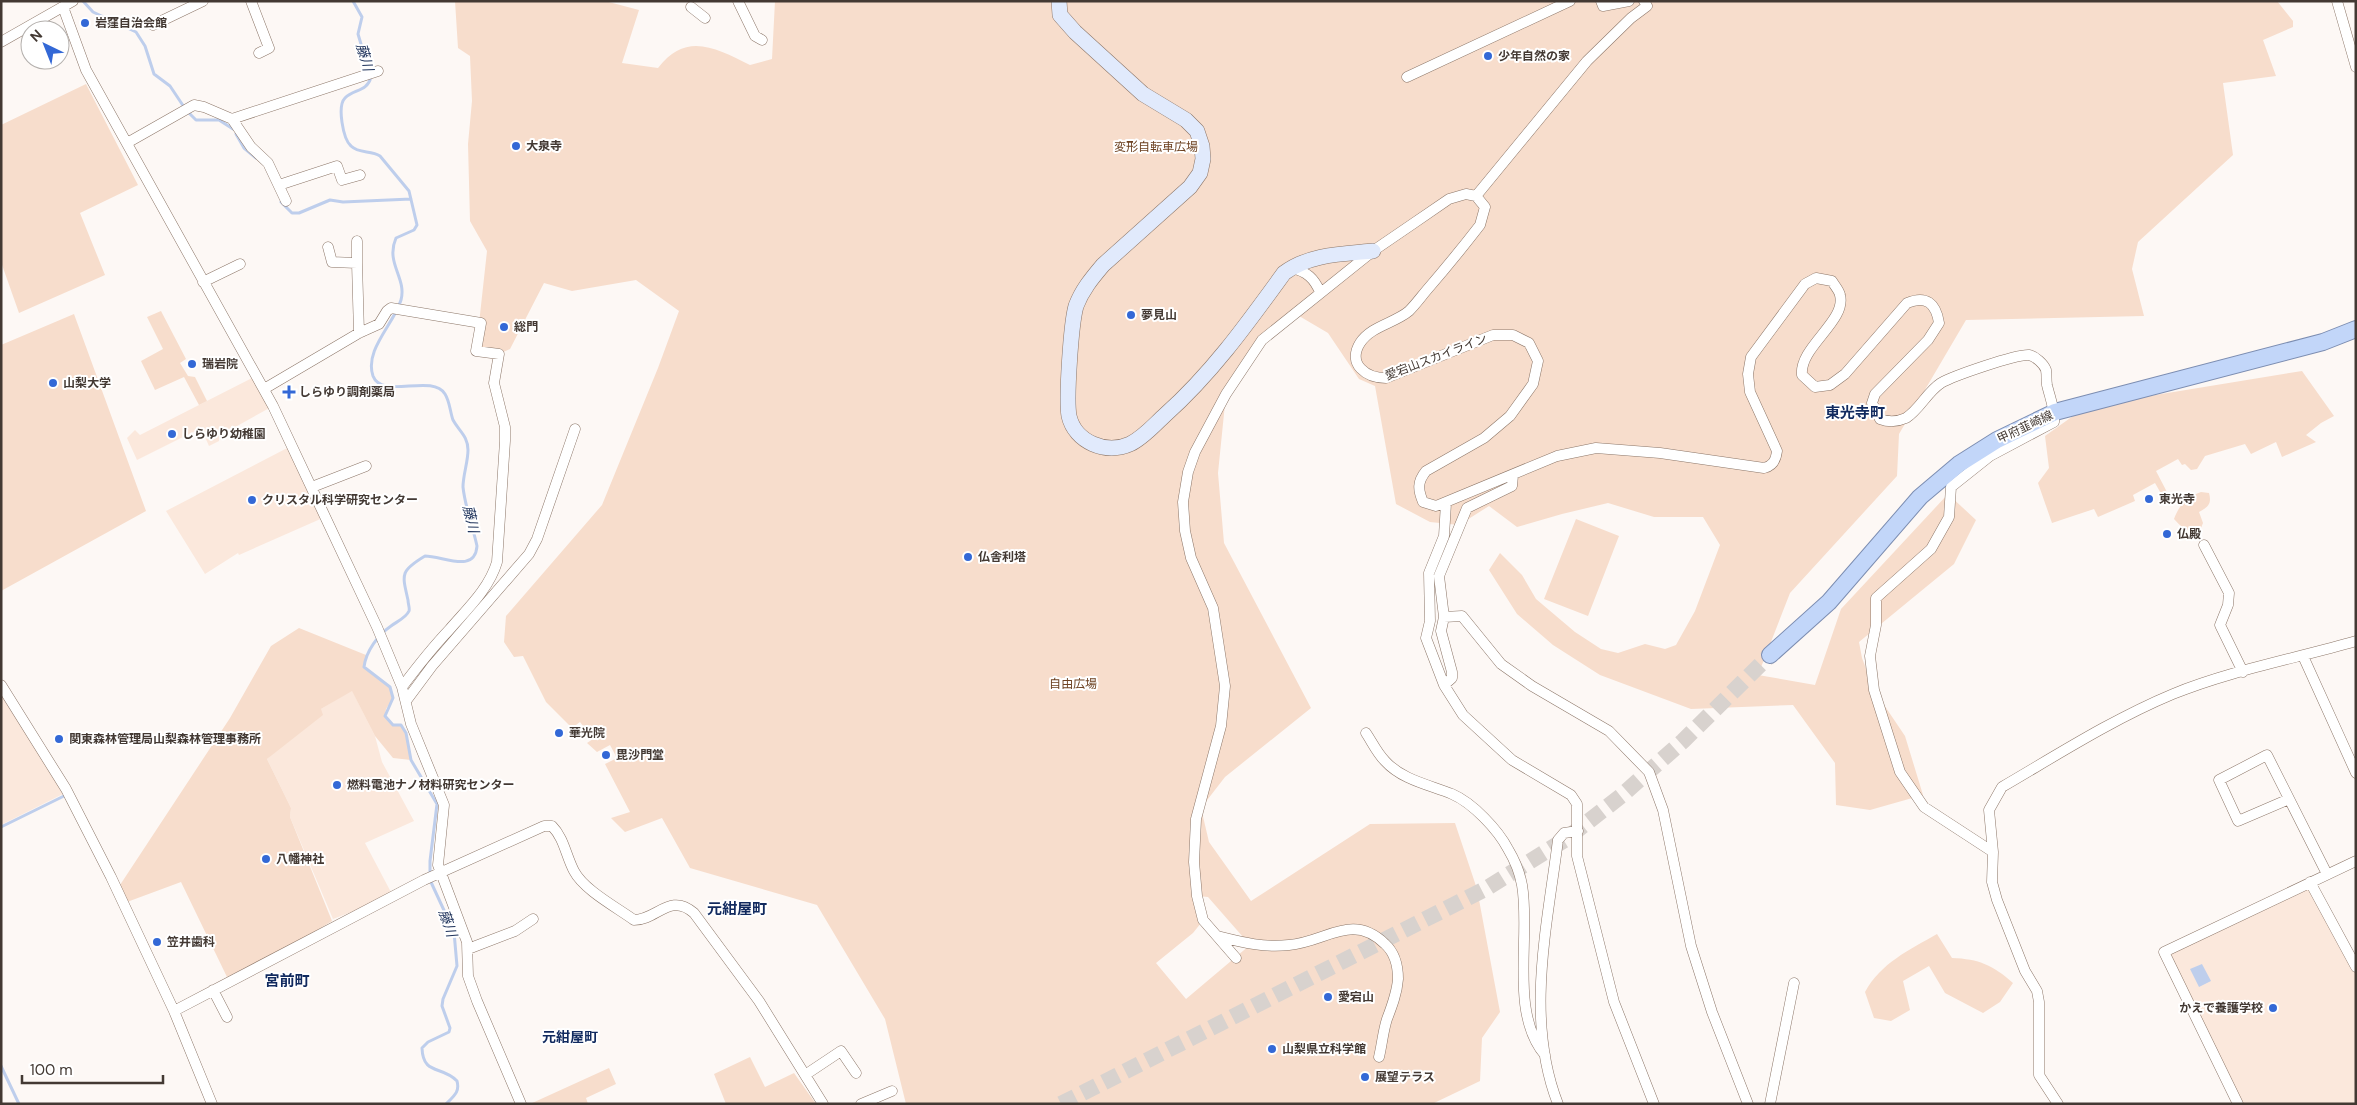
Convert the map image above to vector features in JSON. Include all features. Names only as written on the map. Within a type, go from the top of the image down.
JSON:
[{"type":"main road","points":[[1059,1],[1060,15],[1075,32],[1143,94],[1186,120],[1197,131],[1202,146],[1203,159],[1200,173],[1190,187],[1103,265],[1090,280],[1077,305],[1072,320],[1069,401],[1070,416],[1083,438],[1102,447],[1117,447],[1130,444],[1148,431],[1210,371],[1284,273],[1310,258],[1373,251]]},
{"type":"main road","name":"甲府韮崎線","points":[[1770,655],[1829,602],[1905,513],[1927,491],[1960,464],[1997,440],[2055,412],[2323,342],[2356,329]]},
{"type":"street","points":[[1,42],[73,1]]},
{"type":"street","points":[[152,24],[203,1]]},
{"type":"street","points":[[251,1],[270,48],[259,53]]},
{"type":"street","points":[[738,1],[755,36],[762,40]]},
{"type":"street","points":[[1407,77],[1570,1]]},
{"type":"street","points":[[1601,1],[1603,6],[1628,1]]},
{"type":"street","points":[[1236,958],[1203,920],[1196,896],[1196,819],[1221,726],[1224,686],[1212,608],[1191,558],[1185,531],[1183,502],[1188,472],[1226,394],[1262,340],[1373,251],[1450,199],[1466,194],[1476,196],[1586,61],[1631,18],[1648,6],[1644,1]]},
{"type":"street","points":[[2337,1],[2356,67]]},
{"type":"street","points":[[62,7],[86,70],[264,389],[312,486],[402,686],[411,724],[444,805],[438,865],[439,874],[467,942],[468,976],[521,1104]]},
{"type":"street","points":[[690,8],[705,18]]},
{"type":"street","points":[[232,119],[376,72]]},
{"type":"street","points":[[127,143],[186,109],[204,107],[232,119],[252,147],[268,163],[286,201]]},
{"type":"street","points":[[279,185],[337,166],[342,180],[360,175]]},
{"type":"street","name":"愛宕山スカイライン","points":[[1476,196],[1485,208],[1480,225],[1408,311],[1374,330],[1361,341],[1356,352],[1356,361],[1365,375],[1376,378],[1386,378],[1493,335],[1513,335],[1529,343],[1538,360],[1533,384],[1510,416],[1484,438],[1426,471],[1420,479],[1420,494],[1423,502],[1436,506],[1557,456],[1596,448],[1660,453],[1764,468],[1768,467],[1773,464],[1777,451],[1750,392],[1749,365],[1758,345],[1805,284],[1816,278],[1832,281],[1840,294],[1840,305],[1827,329],[1804,360],[1801,368],[1802,375],[1815,387],[1830,386],[1836,382],[1907,303],[1918,299],[1933,305],[1938,313],[1939,323],[1928,340],[1875,394],[1872,403],[1880,419],[1887,421],[1904,419],[1914,412],[1932,390],[1942,382],[1982,366],[2028,355],[2038,360],[2045,369],[2047,385],[2055,412]]},
{"type":"street","points":[[357,241],[359,333]]},
{"type":"street","points":[[328,247],[332,262],[357,263]]},
{"type":"street","points":[[204,282],[240,264]]},
{"type":"street","points":[[1291,268],[1306,271],[1316,283],[1320,292]]},
{"type":"street","points":[[264,389],[359,333],[379,324],[391,308],[481,324],[476,351],[499,354],[494,383],[505,427],[505,441],[499,545],[493,576],[402,686]]},
{"type":"street","points":[[1993,852],[1924,807],[1900,772],[1874,690],[1870,656],[1876,625],[1876,598],[1931,549],[1949,517],[1951,486],[1990,456],[2054,422],[2055,412]]},
{"type":"street","points":[[406,701],[432,666],[530,554],[574,429]]},
{"type":"street","points":[[312,486],[366,466]]},
{"type":"street","points":[[1444,685],[1452,678],[1452,672],[1441,631],[1444,617],[1439,576],[1467,508],[1512,486],[1514,475]]},
{"type":"street","points":[[1446,502],[1444,536],[1429,573],[1430,621],[1426,638],[1444,685],[1462,715],[1512,760],[1571,795],[1576,804],[1577,856],[1614,1002],[1654,1104]]},
{"type":"street","points":[[2204,545],[2228,593],[2228,605],[2220,625],[2243,672]]},
{"type":"street","points":[[1444,617],[1462,616],[1501,664],[1532,686],[1609,731],[1649,772],[1663,810],[1691,946],[1712,1012],[1748,1104]]},
{"type":"street","points":[[2058,1104],[2039,1075],[2039,1002],[2037,991],[2025,971],[1997,900],[1992,882],[1993,852],[1989,810],[2002,787],[2085,739],[2174,694],[2243,672],[2356,641]]},
{"type":"street","points":[[2303,656],[2356,773]]},
{"type":"street","points":[[1,685],[66,788],[115,884],[174,1011],[212,1104]]},
{"type":"street","points":[[1366,732],[1384,762],[1402,775],[1454,795],[1478,812],[1508,849],[1522,883],[1523,891],[1526,1009],[1535,1044],[1545,1054]]},
{"type":"street","points":[[2289,799],[2238,821],[2219,780],[2267,755],[2327,874]]},
{"type":"street","points":[[174,1011],[424,880],[544,826],[552,826],[558,832],[574,872],[578,877],[588,887],[634,920],[640,920],[672,905],[688,908],[694,913],[759,1001],[823,1104]]},
{"type":"street","points":[[1558,1104],[1549,1078],[1545,1054],[1540,993],[1558,840],[1564,833],[1578,831]]},
{"type":"street","points":[[2238,1104],[2164,952],[2356,861]]},
{"type":"street","points":[[2310,882],[2356,967]]},
{"type":"street","points":[[468,949],[515,931],[534,919]]},
{"type":"street","points":[[1217,936],[1250,945],[1279,946],[1291,945],[1351,928],[1366,930],[1380,938],[1391,949],[1396,960],[1398,978],[1379,1057]]},
{"type":"street","points":[[1770,1104],[1794,982]]},
{"type":"street","points":[[213,990],[227,1017]]},
{"type":"street","points":[[805,1075],[841,1051],[856,1073]]},
{"type":"street","points":[[861,1104],[892,1091]]},
{"type":"shaded area","points":[[256,376],[273,406],[219,436],[219,441],[209,446],[201,428],[137,460],[127,438],[135,430],[140,435]]},
{"type":"shaded area","name":"クリスタル科学研究センター","points":[[293,445],[325,517],[239,555],[238,553],[205,574],[166,511]]},
{"type":"shaded area","name":"燃料電池ナノ材料研究センター","points":[[352,690],[375,736],[382,762],[414,821],[365,843],[393,896],[333,919],[290,817],[291,808],[267,759],[321,709]]},
{"type":"shaded area","points":[[1,694],[65,793],[1,825]]},
{"type":"shaded area","name":"かえで養護学校","points":[[2310,882],[2356,967],[2356,1104],[2238,1104],[2164,952]]},
{"type":"green space","points":[[455,1],[605,1],[639,10],[622,63],[658,68],[679,50],[690,46],[702,46],[713,49],[750,65],[772,59],[775,1],[2277,1],[2293,21],[2293,27],[2263,40],[2276,76],[2223,83],[2233,155],[2138,242],[2132,269],[2144,316],[1966,320],[1899,434],[1897,476],[1790,593],[1758,675],[1815,685],[1841,609],[1948,494],[1976,520],[1954,564],[1859,642],[1862,658],[1874,690],[1905,736],[1923,795],[1870,810],[1836,805],[1835,763],[1793,705],[1691,709],[1600,675],[1553,645],[1517,614],[1489,570],[1500,553],[1522,575],[1536,599],[1575,632],[1601,649],[1618,653],[1645,644],[1665,649],[1676,645],[1695,611],[1720,545],[1703,517],[1654,517],[1608,503],[1517,527],[1489,506],[1459,525],[1430,522],[1396,504],[1375,386],[1359,379],[1328,333],[1294,313],[1262,340],[1226,394],[1218,473],[1224,543],[1311,708],[1225,777],[1201,808],[1209,842],[1251,901],[1370,824],[1455,823],[1477,889],[1500,1012],[1482,1038],[1480,1081],[1432,1104],[906,1104],[885,1019],[817,905],[690,868],[662,818],[625,832],[611,818],[630,812],[605,764],[617,758],[610,745],[597,752],[587,743],[593,739],[580,722],[572,728],[546,702],[523,656],[514,657],[504,642],[506,616],[602,505],[658,368],[679,311],[636,280],[572,291],[544,283],[510,349],[499,354],[476,351],[487,251],[470,221],[468,144],[472,101],[470,56],[458,48]],"holes":[[[1197,896],[1208,897],[1250,945],[1186,999],[1156,963],[1193,933],[1201,923]]]},
{"type":"green space","points":[[86,84],[138,185],[80,213],[105,275],[19,313],[1,262],[1,125]]},
{"type":"green space","points":[[161,311],[186,359],[180,363],[188,376],[195,377],[207,401],[199,405],[184,377],[155,390],[141,361],[163,349],[147,317]]},
{"type":"green space","points":[[74,314],[146,511],[1,591],[1,345]]},
{"type":"green space","points":[[2302,371],[2334,416],[2321,423],[2306,435],[2316,442],[2282,457],[2276,442],[2251,454],[2245,444],[2205,456],[2197,469],[2191,470],[2185,464],[2182,465],[2178,459],[2156,471],[2168,494],[2163,497],[2155,483],[2133,495],[2135,501],[2098,517],[2094,509],[2052,523],[2038,483],[2049,468],[2045,436],[2073,416],[2137,398]]},
{"type":"green space","points":[[2201,492],[2209,493],[2210,503],[2199,512],[2203,523],[2201,528],[2197,530],[2186,529],[2174,519],[2184,502]]},
{"type":"green space","points":[[1576,519],[1619,536],[1588,616],[1544,599]]},
{"type":"green space","points":[[299,628],[366,655],[365,667],[390,687],[393,698],[386,709],[385,716],[393,725],[401,725],[406,733],[411,760],[393,758],[375,736],[352,691],[321,709],[323,715],[267,759],[291,808],[290,817],[332,921],[301,940],[227,977],[181,882],[127,902],[120,885],[230,718],[271,646]]},
{"type":"green space","points":[[1937,934],[1952,958],[1985,964],[2013,983],[2000,1002],[1983,1013],[1945,993],[1929,966],[1903,981],[1910,1010],[1891,1021],[1874,1018],[1865,992],[1872,982],[1896,958]]},
{"type":"green space","points":[[750,1057],[765,1087],[794,1073],[816,1104],[726,1104],[714,1074]]},
{"type":"green space","points":[[609,1068],[616,1084],[586,1098],[588,1104],[530,1104]]},
{"type":"water","points":[[2202,964],[2211,981],[2199,987],[2190,969]]},
{"type":"waterway","points":[[83,1],[93,12],[136,32],[145,46],[154,74],[170,86],[184,107]]},
{"type":"waterway","name":"藤川","points":[[353,1],[362,17],[358,34],[369,71]]},
{"type":"waterway","name":"藤川","points":[[371,77],[367,85],[349,95],[343,102],[341,115],[346,137],[354,148],[380,156],[409,191],[417,225],[414,230],[396,238],[393,247],[394,263],[401,285],[401,300],[376,347],[371,366],[373,376],[378,383],[386,386],[430,386],[439,388],[445,394],[453,420],[465,437],[468,445],[463,487],[465,502],[477,546],[475,554],[471,559],[457,562],[425,556],[407,570],[404,579],[409,611],[377,639],[367,655],[364,667],[390,687],[393,698],[385,716],[393,725],[401,725],[406,733],[411,760],[437,804],[430,861],[430,880],[454,932],[457,966],[443,999],[442,1006],[450,1028],[449,1032],[428,1042],[422,1048],[423,1057],[430,1067],[451,1076],[457,1081],[457,1091],[446,1104]]},
{"type":"waterway","points":[[188,112],[196,120],[219,120],[233,129]]},
{"type":"waterway","points":[[236,134],[244,148],[256,158]]},
{"type":"waterway","points":[[281,202],[292,213],[299,213],[330,200],[343,202],[411,199]]},
{"type":"waterway","points":[[1,827],[66,795]]},
{"type":"waterway","points":[[1,1066],[19,1104]]},
{"type":"tunnel","points":[[1061,1104],[1487,888],[1566,839],[1621,796],[1683,741],[1770,655]]},
{"type":"place","name":"岩窪自治会館","points":[[85,23]]},
{"type":"place","name":"少年自然の家","points":[[1488,56]]},
{"type":"place","name":"大泉寺","points":[[516,146]]},
{"type":"place","name":"夢見山","points":[[1131,315]]},
{"type":"place","name":"総門","points":[[504,327]]},
{"type":"place","name":"瑞岩院","points":[[192,364]]},
{"type":"place","name":"山梨大学","points":[[53,383]]},
{"type":"place","name":"しらゆり調剤薬局","points":[[289,392]]},
{"type":"place","name":"しらゆり幼稚園","points":[[172,434]]},
{"type":"place","name":"東光寺","points":[[2149,499]]},
{"type":"place","name":"クリスタル科学研究センター","points":[[252,500]]},
{"type":"place","name":"仏殿","points":[[2167,534]]},
{"type":"place","name":"仏舎利塔","points":[[968,557]]},
{"type":"place","name":"華光院","points":[[559,733]]},
{"type":"place","name":"関東森林管理局山梨森林管理事務所","points":[[59,739]]},
{"type":"place","name":"毘沙門堂","points":[[606,755]]},
{"type":"place","name":"燃料電池ナノ材料研究センター","points":[[337,785]]},
{"type":"place","name":"八幡神社","points":[[266,859]]},
{"type":"place","name":"笠井歯科","points":[[157,942]]},
{"type":"place","name":"愛宕山","points":[[1328,997]]},
{"type":"place","name":"かえで養護学校","points":[[2273,1008]]},
{"type":"place","name":"山梨県立科学館","points":[[1272,1049]]},
{"type":"place","name":"展望テラス","points":[[1365,1077]]},
{"type":"district","name":"東光寺町","points":[[1855,413]]},
{"type":"district","name":"元紺屋町","points":[[737,909]]},
{"type":"district","name":"宮前町","points":[[287,981]]},
{"type":"district","name":"元紺屋町","points":[[570,1037]]},
{"type":"park label","name":"変形自転車広場","points":[[1156,147]]},
{"type":"park label","name":"自由広場","points":[[1073,684]]}]
